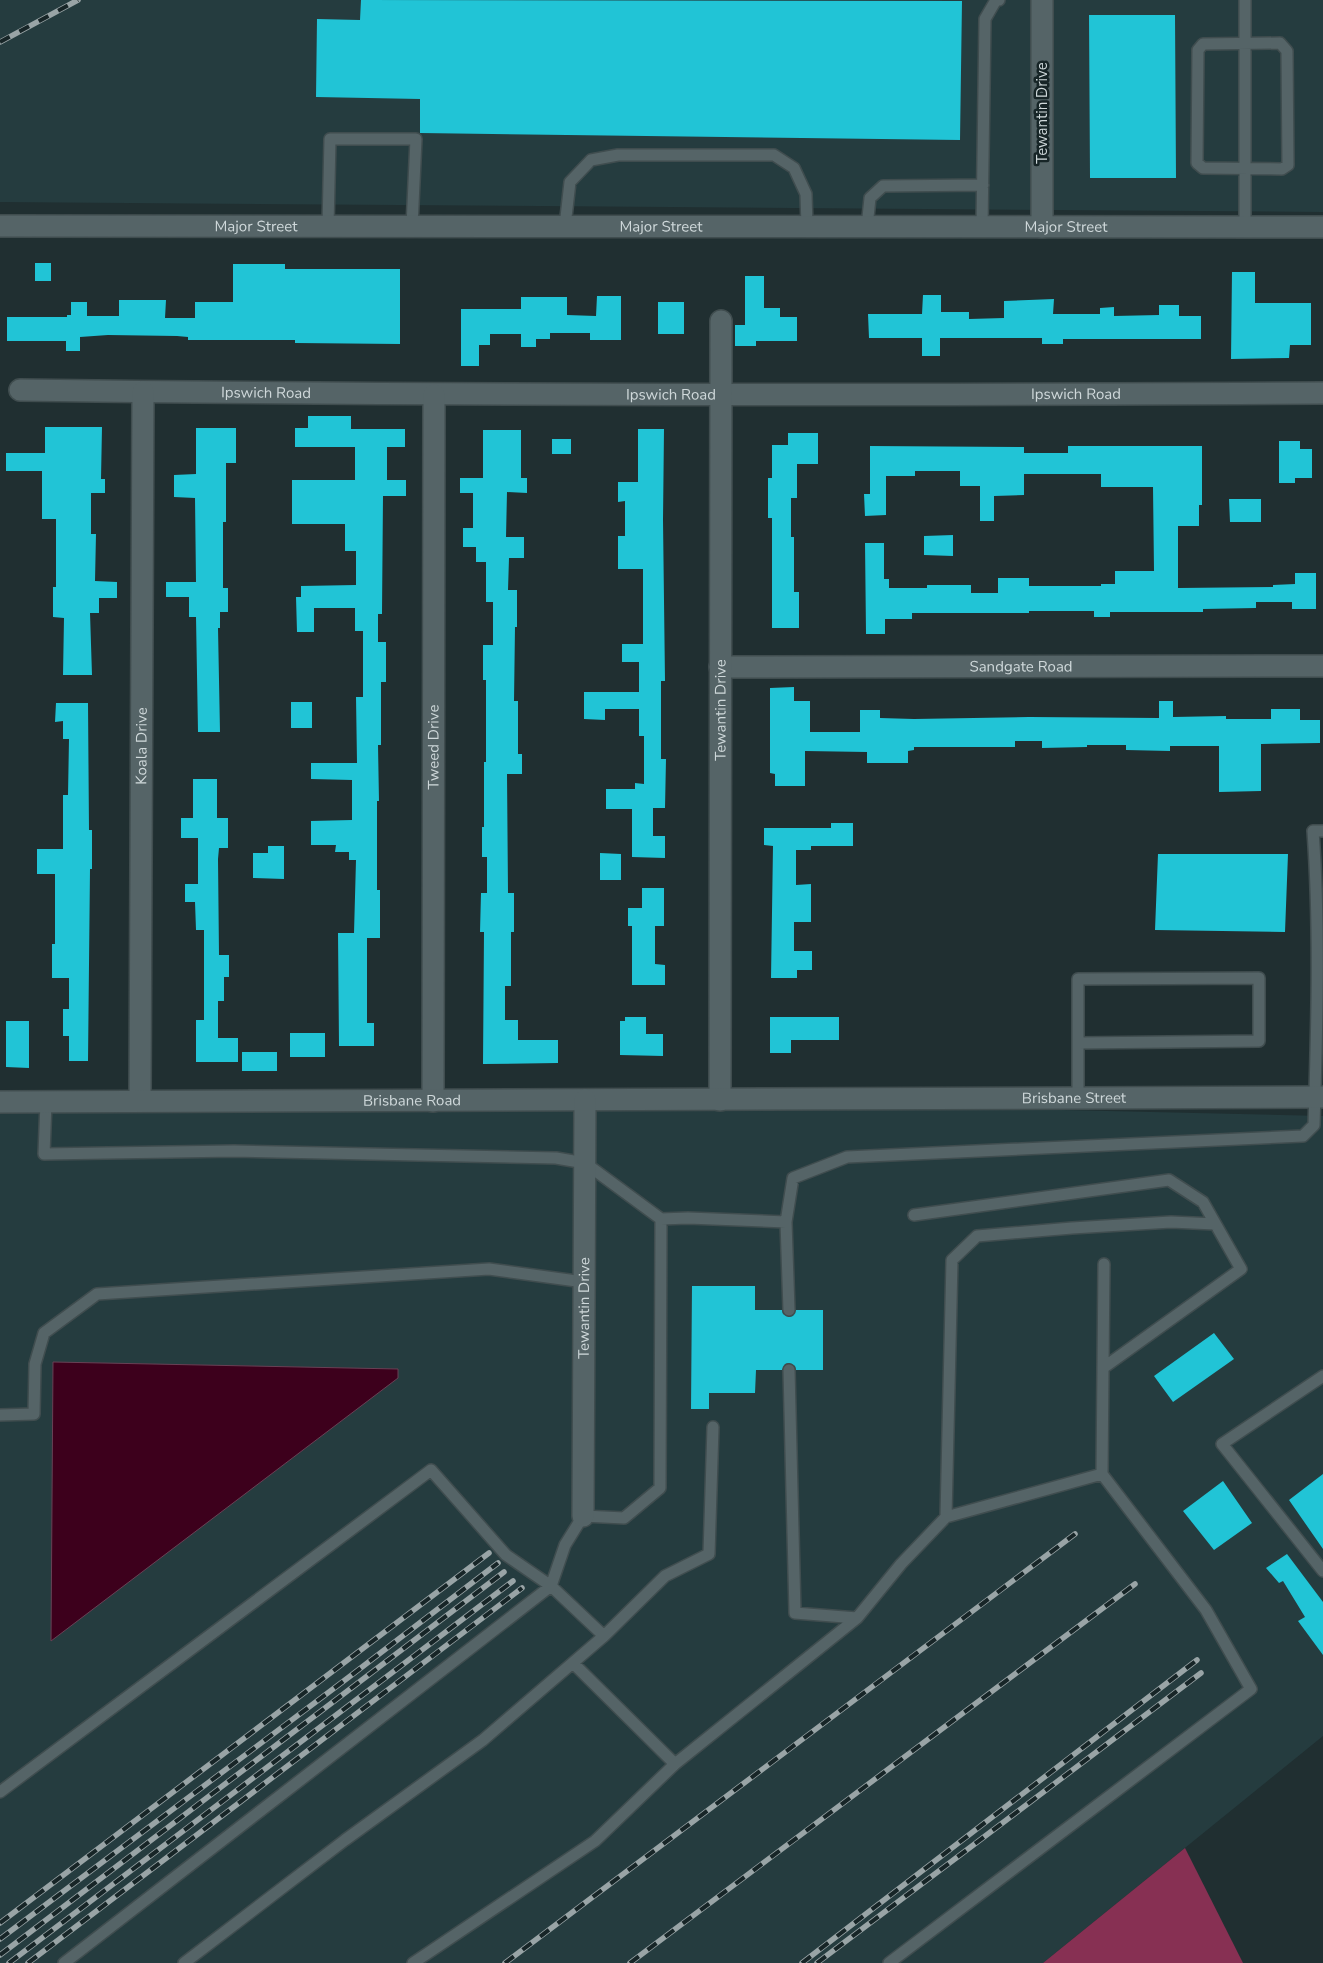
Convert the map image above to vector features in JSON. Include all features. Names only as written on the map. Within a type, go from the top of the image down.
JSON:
[{"type":"street","name":"Tewantin Drive","points":[[1042,0],[1042,227]]},
{"type":"street","name":"Major Street","points":[[0,226],[1323,227]]},
{"type":"street","name":"Tewantin Drive","points":[[720,1100],[721,321]]},
{"type":"street","name":"Ipswich Road","points":[[20,390],[721,396],[1323,394]]},
{"type":"street","name":"Koala Drive","points":[[140,1101],[143,392]]},
{"type":"street","name":"Tweed Drive","points":[[433,1101],[434,395]]},
{"type":"street","name":"Sandgate Road","points":[[720,667],[1323,666]]},
{"type":"street","name":"Brisbane Street","points":[[824,1100],[1319,1097]]},
{"type":"street","name":"Tewantin Drive","points":[[583,1516],[585,1100]]},
{"type":"street","name":"Brisbane Road","points":[[0,1102],[824,1100]]},
{"type":"lane","points":[[982,227],[985,20],[996,0],[999,0]]},
{"type":"lane","points":[[1244,0],[1245,226]]},
{"type":"lane","points":[[1244,43],[1280,43],[1287,51],[1288,165],[1282,169],[1203,168],[1197,163],[1198,50],[1203,44],[1244,43]]},
{"type":"lane","points":[[328,226],[330,139],[416,139],[412,226]]},
{"type":"lane","points":[[565,226],[570,182],[591,160],[618,155],[774,155],[794,168],[806,194],[807,226]]},
{"type":"lane","points":[[866,226],[870,198],[883,186],[983,185]]},
{"type":"lane","points":[[789,1310],[786,1222],[793,1178],[847,1157],[1303,1136],[1314,1126],[1319,1097],[1320,881],[1313,831],[1323,831]]},
{"type":"lane","points":[[1078,1043],[1259,1041],[1259,978],[1078,979],[1078,1043],[1078,1098]]},
{"type":"lane","points":[[46,1102],[44,1154],[234,1151],[556,1158],[584,1163],[661,1219],[688,1218],[786,1222]]},
{"type":"lane","points":[[914,1215],[1169,1180],[1203,1202],[1241,1269],[1102,1368]]},
{"type":"lane","points":[[64,1963],[551,1586],[564,1545],[583,1516],[624,1518],[660,1488],[661,1219]]},
{"type":"lane","points":[[946,1517],[952,1260],[977,1236],[1171,1222],[1215,1224]]},
{"type":"lane","points":[[890,1963],[1252,1689],[1206,1610],[1150,1534],[1102,1474],[1104,1264]]},
{"type":"lane","points":[[0,1415],[34,1414],[35,1364],[44,1333],[97,1294],[489,1269],[584,1282]]},
{"type":"lane","points":[[789,1370],[795,1613],[857,1618]]},
{"type":"lane","points":[[1323,1376],[1222,1444],[1323,1571]]},
{"type":"lane","points":[[184,1963],[345,1840],[483,1740],[604,1636],[665,1576],[709,1554],[713,1428]]},
{"type":"lane","points":[[0,1792],[431,1470],[506,1555],[551,1586],[604,1636]]},
{"type":"lane","points":[[413,1963],[595,1841],[675,1764],[857,1618],[902,1564],[946,1517],[1102,1474]]},
{"type":"lane","points":[[573,1663],[675,1764]]},
{"type":"shaded area","points":[[0,0],[1323,0],[1323,212],[0,202]]},
{"type":"shaded area","points":[[0,1098],[1064,1110],[1323,1116],[1323,1736],[1043,1963],[0,1963]]},
{"type":"shaded area","points":[[53,1362],[398,1369],[398,1378],[51,1641]]},
{"type":"shaded area","points":[[1185,1848],[1243,1963],[1043,1963]]},
{"type":"building","points":[[361,0],[962,1],[960,140],[420,133],[420,99],[316,97],[317,19],[360,20]]},
{"type":"building","points":[[1089,15],[1175,15],[1176,178],[1090,178]]},
{"type":"building","points":[[35,263],[51,263],[51,281],[35,281]]},
{"type":"building","points":[[233,264],[285,264],[285,269],[400,269],[400,344],[295,343],[295,340],[188,340],[188,337],[177,336],[108,335],[80,337],[80,351],[66,351],[66,341],[7,341],[7,317],[67,317],[67,315],[71,315],[71,302],[87,302],[87,316],[119,316],[119,300],[166,300],[165,318],[195,318],[195,302],[233,302]]},
{"type":"building","points":[[1232,272],[1255,272],[1255,303],[1311,303],[1311,345],[1290,345],[1289,358],[1231,359]]},
{"type":"building","points":[[745,276],[764,276],[764,308],[780,308],[780,317],[797,317],[797,341],[756,341],[756,346],[735,346],[735,325],[745,325]]},
{"type":"building","points":[[923,295],[941,295],[941,312],[969,312],[969,319],[1004,318],[1004,301],[1054,299],[1053,314],[1100,314],[1100,308],[1114,307],[1114,316],[1159,315],[1159,305],[1179,305],[1179,316],[1201,316],[1201,339],[1063,339],[1063,344],[1042,344],[1042,338],[940,338],[940,356],[922,356],[922,338],[869,338],[868,314],[922,314]]},
{"type":"building","points":[[597,296],[621,296],[621,340],[590,340],[590,333],[550,333],[550,339],[536,339],[536,347],[521,347],[521,334],[490,334],[490,345],[479,345],[479,366],[461,366],[461,309],[521,309],[521,297],[567,297],[567,315],[596,316]]},
{"type":"building","points":[[658,302],[684,302],[684,334],[658,334]]},
{"type":"building","points":[[308,416],[351,416],[351,429],[405,429],[405,447],[387,447],[387,480],[406,480],[406,496],[383,496],[382,614],[378,614],[378,642],[386,642],[386,682],[381,682],[381,745],[378,745],[377,890],[380,890],[380,938],[367,938],[367,1023],[374,1023],[374,1046],[339,1046],[338,933],[354,933],[356,860],[349,860],[349,852],[335,852],[336,845],[311,845],[311,821],[352,820],[352,780],[311,779],[311,763],[357,763],[356,697],[363,697],[363,631],[355,631],[355,608],[314,608],[314,632],[297,632],[296,597],[301,597],[301,586],[356,585],[356,551],[345,551],[345,524],[292,524],[292,480],[355,480],[355,447],[295,447],[295,428],[308,428]]},
{"type":"building","points":[[45,427],[102,427],[101,479],[105,479],[105,493],[91,493],[91,534],[96,534],[95,581],[117,582],[117,598],[99,598],[99,613],[90,613],[92,675],[63,675],[64,618],[53,617],[53,587],[56,587],[56,519],[42,519],[42,471],[6,471],[6,453],[45,453]]},
{"type":"building","points":[[196,428],[236,428],[236,463],[226,463],[226,522],[223,522],[223,588],[228,588],[228,612],[220,612],[220,628],[218,628],[220,732],[198,732],[196,617],[189,617],[189,597],[166,597],[166,582],[196,582],[195,498],[174,497],[174,475],[196,474]]},
{"type":"building","points":[[638,429],[664,429],[665,681],[661,681],[661,759],[666,759],[665,808],[653,808],[653,836],[665,836],[665,858],[632,857],[632,809],[606,809],[606,789],[635,789],[635,783],[644,784],[644,736],[639,736],[639,709],[605,709],[605,720],[584,719],[584,692],[639,692],[639,662],[622,662],[622,644],[643,644],[643,569],[618,569],[618,536],[625,536],[625,501],[618,502],[618,482],[638,482]]},
{"type":"building","points":[[483,430],[521,430],[521,478],[527,478],[527,493],[507,492],[506,537],[524,537],[524,558],[509,558],[508,590],[517,590],[514,701],[518,701],[518,754],[522,754],[522,774],[507,774],[508,893],[514,893],[514,932],[511,932],[511,986],[505,986],[505,1020],[518,1020],[518,1040],[558,1040],[558,1063],[483,1064],[484,932],[480,932],[481,893],[487,893],[487,857],[482,857],[484,762],[486,762],[486,680],[483,680],[483,645],[493,645],[493,602],[486,602],[486,562],[476,562],[476,547],[463,547],[463,528],[473,528],[473,493],[460,493],[460,478],[483,478]]},
{"type":"building","points":[[788,433],[818,433],[818,464],[797,464],[797,498],[791,498],[791,537],[794,537],[794,592],[799,592],[799,628],[772,628],[772,518],[768,518],[768,478],[772,478],[772,445],[788,445]]},
{"type":"building","points":[[552,439],[571,439],[571,454],[552,454]]},
{"type":"building","points":[[1279,441],[1300,441],[1300,449],[1312,449],[1312,478],[1295,478],[1295,483],[1279,483]]},
{"type":"building","points":[[870,446],[1024,447],[1024,453],[1068,453],[1068,446],[1202,446],[1202,505],[1199,505],[1199,526],[1178,526],[1178,588],[1273,587],[1273,585],[1295,584],[1295,573],[1316,573],[1316,609],[1292,609],[1292,602],[1256,602],[1256,608],[1203,609],[1203,612],[1110,612],[1110,617],[1094,617],[1094,611],[912,613],[912,619],[885,619],[885,634],[866,634],[865,543],[884,543],[884,579],[889,579],[889,588],[927,588],[927,585],[971,585],[971,593],[998,593],[998,578],[1029,578],[1029,586],[1101,586],[1101,584],[1115,584],[1115,571],[1154,571],[1153,487],[1101,487],[1101,474],[1024,474],[1024,495],[994,496],[994,521],[980,521],[980,486],[960,486],[960,471],[915,471],[915,476],[886,476],[886,515],[865,516],[864,494],[870,494]]},
{"type":"building","points":[[1229,499],[1261,499],[1261,522],[1230,522]]},
{"type":"building","points":[[953,535],[953,556],[924,555],[924,536]]},
{"type":"building","points":[[794,687],[794,701],[810,701],[810,732],[860,732],[860,710],[880,710],[880,718],[914,719],[1029,717],[1159,718],[1159,701],[1173,701],[1173,717],[1226,716],[1226,719],[1271,719],[1271,709],[1300,709],[1300,720],[1320,720],[1320,743],[1261,744],[1261,791],[1219,792],[1219,746],[1170,746],[1170,751],[1126,750],[1126,745],[1042,748],[1042,741],[1015,741],[1015,747],[914,747],[914,750],[908,751],[908,763],[867,763],[867,752],[805,751],[805,786],[775,786],[775,774],[770,773],[770,688]]},
{"type":"building","points":[[291,702],[312,702],[312,728],[291,728]]},
{"type":"building","points":[[56,703],[88,703],[89,830],[92,830],[92,869],[90,869],[88,1061],[69,1061],[69,1036],[63,1036],[63,1009],[69,1009],[69,978],[52,978],[52,944],[55,944],[55,874],[37,874],[37,849],[63,849],[63,795],[68,795],[69,739],[63,739],[63,721],[55,722]]},
{"type":"building","points":[[193,779],[217,779],[217,818],[228,818],[228,848],[219,848],[218,859],[219,955],[229,955],[229,977],[224,977],[224,1001],[218,1001],[218,1038],[238,1038],[238,1062],[196,1062],[196,1020],[204,1020],[204,930],[196,930],[195,902],[185,902],[185,884],[198,884],[198,838],[181,838],[181,818],[193,818]]},
{"type":"building","points":[[831,823],[853,823],[853,846],[811,846],[811,850],[796,850],[796,885],[811,884],[811,922],[794,922],[794,951],[812,951],[812,970],[797,970],[797,978],[771,978],[773,846],[764,845],[764,828],[831,828]]},
{"type":"building","points":[[268,846],[284,846],[284,879],[253,878],[253,853],[268,853]]},
{"type":"building","points":[[600,853],[621,854],[621,880],[600,880]]},
{"type":"building","points":[[1158,854],[1288,854],[1285,932],[1155,930]]},
{"type":"building","points":[[642,888],[664,888],[664,926],[655,926],[655,964],[665,965],[665,985],[632,985],[632,926],[628,926],[628,908],[642,908]]},
{"type":"building","points":[[625,1017],[646,1017],[646,1034],[663,1034],[663,1056],[620,1055],[620,1021],[625,1021]]},
{"type":"building","points":[[770,1017],[839,1017],[839,1040],[791,1040],[791,1053],[770,1053]]},
{"type":"building","points":[[6,1021],[29,1021],[29,1068],[6,1067]]},
{"type":"building","points":[[290,1033],[325,1033],[325,1057],[290,1057]]},
{"type":"building","points":[[242,1052],[277,1052],[277,1071],[242,1071]]},
{"type":"building","points":[[692,1286],[755,1286],[755,1310],[782,1310],[783,1314],[789,1317],[793,1316],[796,1310],[823,1310],[823,1370],[796,1370],[795,1366],[789,1363],[785,1364],[782,1370],[756,1370],[755,1393],[709,1393],[709,1409],[691,1409]]},
{"type":"building","points":[[1214,1333],[1234,1359],[1173,1402],[1154,1376]]},
{"type":"building","points":[[1323,1474],[1323,1549],[1289,1500]]},
{"type":"building","points":[[1223,1481],[1252,1523],[1214,1550],[1183,1511]]},
{"type":"building","points":[[1287,1554],[1323,1602],[1323,1655],[1298,1621],[1305,1617],[1283,1581],[1279,1583],[1266,1568]]},
{"type":"railway","points":[[0,42],[78,0]]},
{"type":"railway","points":[[505,1963],[1075,1534]]},
{"type":"railway","points":[[0,1923],[489,1553]]},
{"type":"railway","points":[[0,1939],[498,1563]]},
{"type":"railway","points":[[0,1955],[504,1572]]},
{"type":"railway","points":[[9,1963],[513,1581]]},
{"type":"railway","points":[[630,1963],[1135,1584]]},
{"type":"railway","points":[[28,1963],[522,1588]]},
{"type":"railway","points":[[802,1963],[1197,1660]]},
{"type":"railway","points":[[817,1963],[1201,1673]]}]
